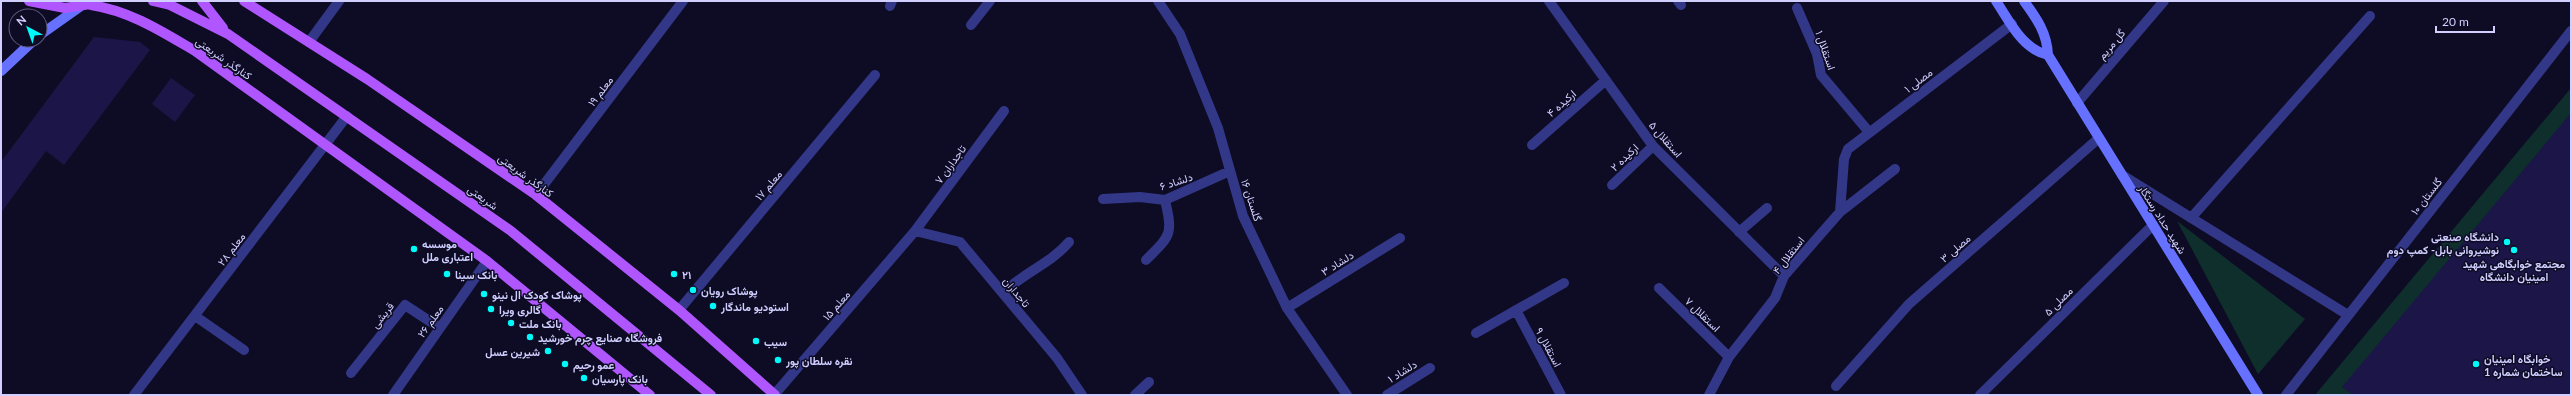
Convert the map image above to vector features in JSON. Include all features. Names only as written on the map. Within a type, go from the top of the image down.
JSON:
[{"type":"main road","points":[[29,1],[65,8],[86,6],[102,1]]},
{"type":"main road","points":[[153,1],[170,5],[228,34]]},
{"type":"main road","points":[[202,1],[228,34]]},
{"type":"main road","name":"کنارگذر شریعتی","points":[[244,1],[367,79],[536,195],[679,310],[774,395]]},
{"type":"main road","points":[[1996,1],[2025,43],[2036,52],[2048,56]]},
{"type":"main road","name":"شهید حداد رستگار","points":[[2024,1],[2041,25],[2047,40],[2048,56],[2258,395]]},
{"type":"main road","points":[[48,30],[86,6]]},
{"type":"main road","name":"کنارگذر شریعتی","points":[[86,6],[113,8],[144,20],[195,51],[487,261],[650,395]]},
{"type":"main road","name":"شریعتی","points":[[228,34],[510,231],[711,395]]},
{"type":"main road","points":[[1,72],[26,48]]},
{"type":"street","points":[[309,42],[339,1]]},
{"type":"street","name":"معلم ۱۹","points":[[536,195],[683,1]]},
{"type":"street","points":[[971,25],[990,1]]},
{"type":"street","name":"گلستان ۱۶","points":[[1158,1],[1180,34],[1218,128],[1243,216],[1287,308],[1345,394]]},
{"type":"street","name":"استقلال ۵","points":[[1549,1],[1653,146],[1784,276]]},
{"type":"street","name":"گل مریم","points":[[2078,103],[2164,1]]},
{"type":"street","name":"استقلال ۱","points":[[1797,8],[1817,54],[1821,75],[1869,132]]},
{"type":"street","points":[[2191,218],[2370,16]]},
{"type":"street","name":"مصلی ۱","points":[[1840,212],[1844,159],[1848,149],[2012,24]]},
{"type":"street","name":"گلستان ۱۰","points":[[2286,395],[2571,31]]},
{"type":"street","name":"معلم ۱۷","points":[[679,310],[875,75]]},
{"type":"street","name":"ارکیده ۴","points":[[1532,145],[1606,80]]},
{"type":"street","name":"تاجداران ۷","points":[[915,231],[1004,111]]},
{"type":"street","name":"معلم ۲۸","points":[[134,395],[347,116]]},
{"type":"street","name":"مصلی ۳","points":[[1836,386],[1909,304],[2100,138]]},
{"type":"street","name":"ارکیده ۲","points":[[1612,185],[1653,146]]},
{"type":"street","name":"استقلال ۴","points":[[1709,395],[1729,357],[1775,298],[1784,276],[1840,212],[1895,170]]},
{"type":"street","name":"دلشاد ۶","points":[[1103,199],[1140,197],[1165,200],[1230,171]]},
{"type":"street","points":[[2122,175],[2348,316]]},
{"type":"street","points":[[1146,260],[1167,239],[1170,225],[1165,200]]},
{"type":"street","points":[[1739,232],[1767,208]]},
{"type":"street","name":"مصلی ۵","points":[[1980,395],[2153,225]]},
{"type":"street","name":"تاجداران","points":[[915,231],[960,242],[1057,358],[1082,395]]},
{"type":"street","name":"معلم ۱۵","points":[[774,395],[915,231]]},
{"type":"street","name":"دلشاد ۳","points":[[1287,308],[1400,238]]},
{"type":"street","points":[[1003,293],[1017,279],[1057,255],[1069,242]]},
{"type":"street","name":"معلم ۲۶","points":[[393,395],[487,261]]},
{"type":"street","points":[[1476,333],[1564,283]]},
{"type":"street","name":"استقلال ۷","points":[[1659,288],[1729,357]]},
{"type":"street","name":"قریشی","points":[[351,373],[405,305],[440,328]]},
{"type":"street","name":"استقلال ۹","points":[[1516,310],[1561,395]]},
{"type":"street","points":[[195,316],[244,350]]},
{"type":"street","name":"دلشاد ۱","points":[[1387,395],[1430,368]]},
{"type":"street","points":[[1134,395],[1149,382]]},
{"type":"green space","name":"دانشگاه صنعتی نوشیروانی بابل- کمپ دوم","points":[[2571,88],[2571,395],[2315,395]]},
{"type":"green space","points":[[2177,221],[2305,319],[2258,374]]},
{"type":"building","points":[[94,37],[140,42],[150,50],[64,165],[46,151],[1,213],[1,162]]},
{"type":"building","points":[[171,78],[195,95],[175,122],[152,104]]},
{"type":"building","name":"دانشگاه صنعتی نوشیروانی بابل- کمپ دوم","points":[[2571,113],[2571,395],[2353,395],[2342,387]]},
{"type":"place","name":"دانشگاه صنعتی نوشیروانی بابل- کمپ دوم","points":[[2507,242]]},
{"type":"place","name":"موسسه اعتباری ملل","points":[[414,249]]},
{"type":"place","name":"مجتمع خوابگاهی شهید امینیان دانشگاه","points":[[2514,250]]},
{"type":"place","name":"بانک سینا","points":[[447,274]]},
{"type":"place","name":"۲۱","points":[[674,274]]},
{"type":"place","name":"پوشاک رویان","points":[[693,290]]},
{"type":"place","name":"پوشاک کودک ال نینو","points":[[484,294]]},
{"type":"place","name":"استودیو ماندگار","points":[[713,306]]},
{"type":"place","name":"گالری ویرا","points":[[491,309]]},
{"type":"place","name":"بانک ملت","points":[[511,323]]},
{"type":"place","name":"فروشگاه صنایع چرم خورشید","points":[[530,337]]},
{"type":"place","name":"سیب","points":[[756,341]]},
{"type":"place","name":"شیرین عسل","points":[[548,351]]},
{"type":"place","name":"نقره سلطان پور","points":[[778,360]]},
{"type":"place","name":"عمو رحیم","points":[[565,364]]},
{"type":"place","name":"خوابگاه امینیان ساختمان شماره 1","points":[[2476,364]]},
{"type":"place","name":"بانک پارسیان","points":[[584,378]]}]
